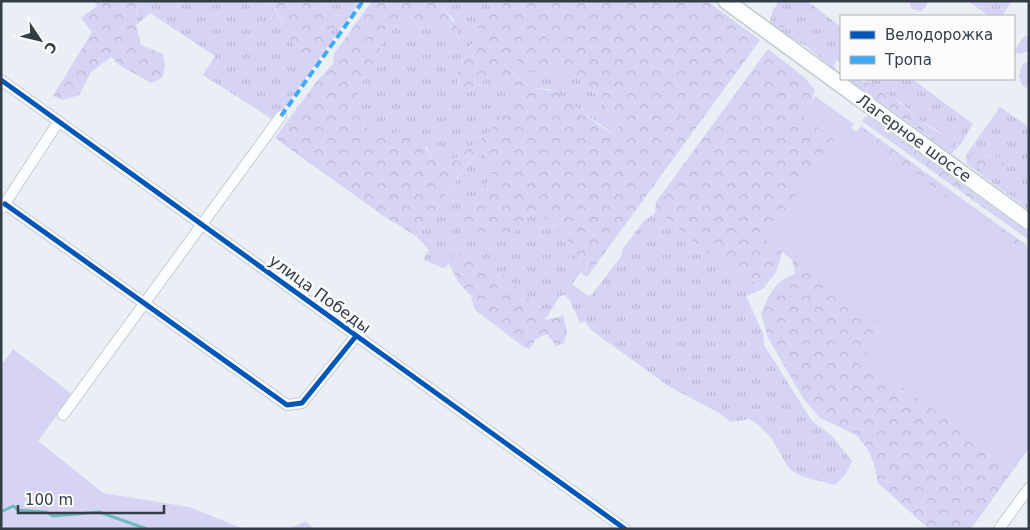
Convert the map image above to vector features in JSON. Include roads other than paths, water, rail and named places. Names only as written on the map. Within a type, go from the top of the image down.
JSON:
[{"type":"street","name":"Лагерное шоссе","points":[[726,1],[1029,222]]},
{"type":"street","name":"улица Победы","points":[[1,80],[625,529]]},
{"type":"street","points":[[63,415],[146,304],[281,116]]},
{"type":"street","points":[[59,121],[3,206],[146,304],[286,405],[302,404],[356,336]]},
{"type":"street","points":[[999,529],[1029,488]]},
{"type":"waterway","points":[[1,512],[13,506],[18,510],[46,512],[53,516],[99,512],[147,529]]}]
